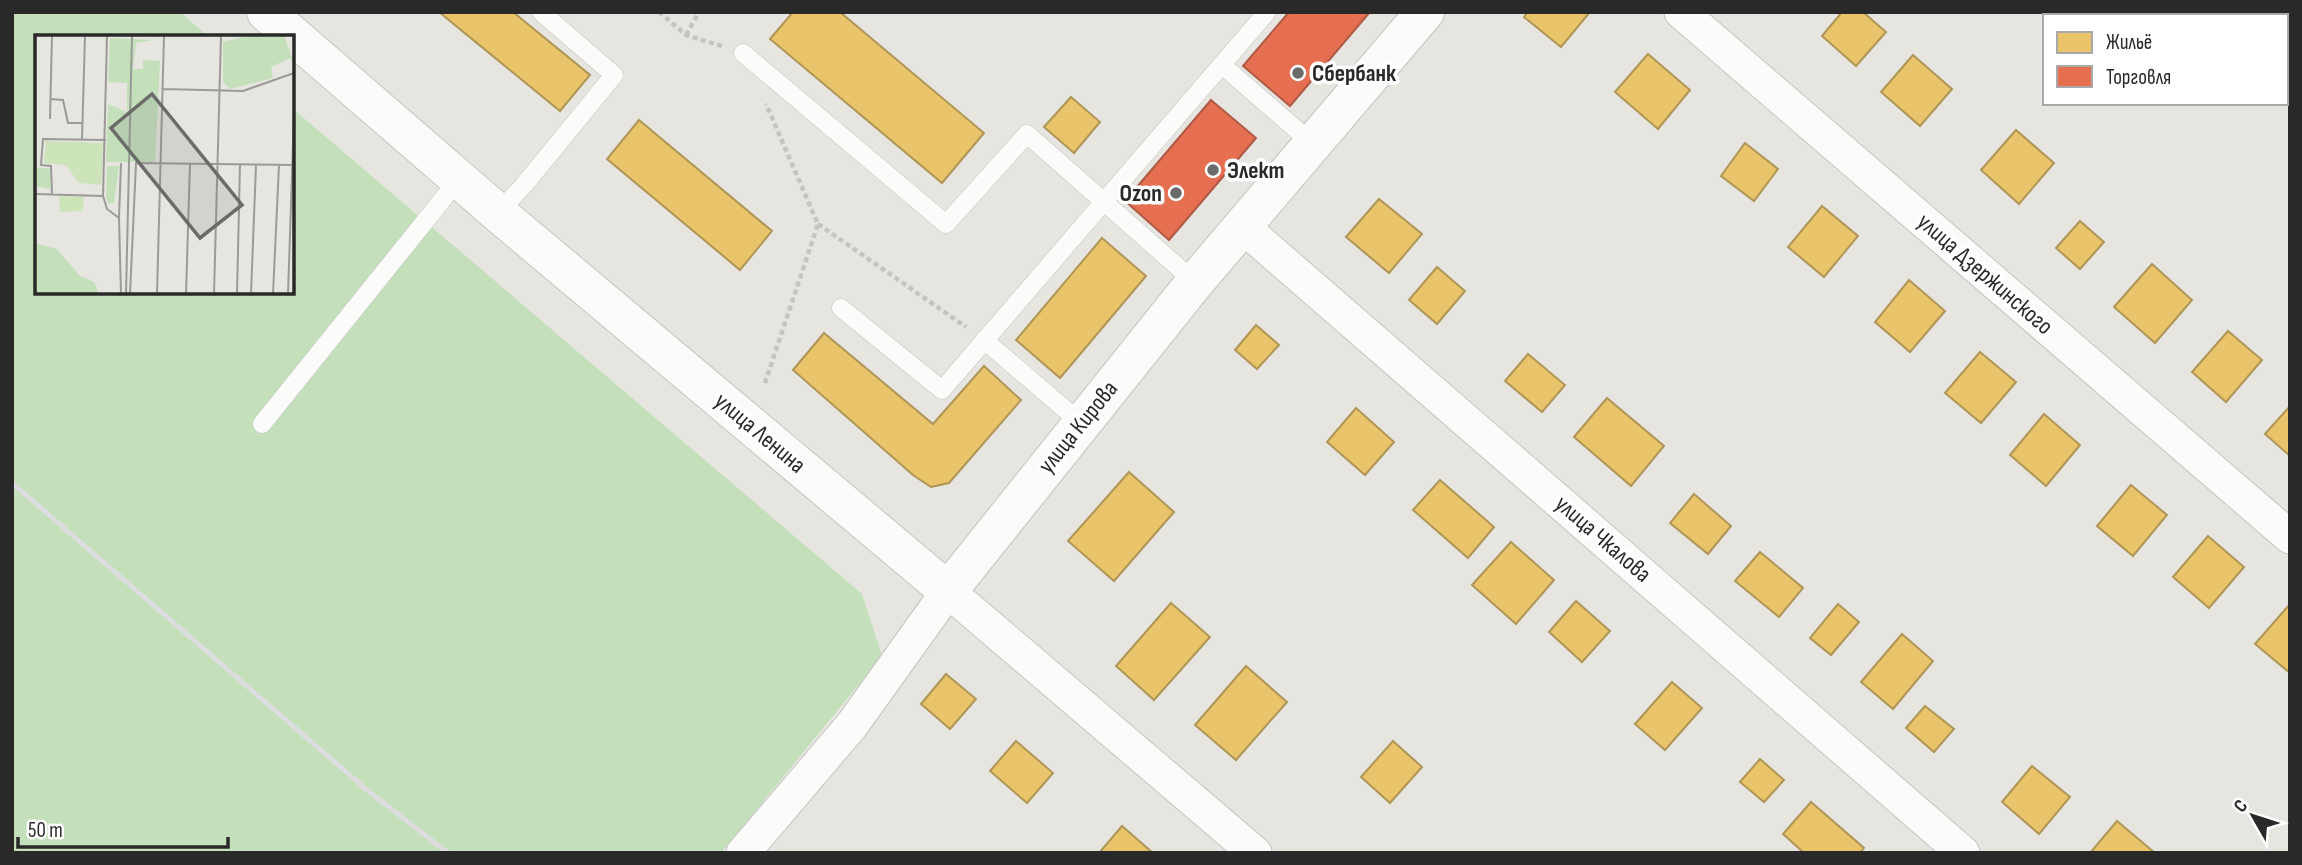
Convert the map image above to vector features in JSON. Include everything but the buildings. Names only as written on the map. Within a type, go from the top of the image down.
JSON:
[{"type":"street","name":"улица Ленина","points":[[266,12],[293,35]]},
{"type":"street","name":"улица Дзержинского","points":[[1681,12],[2290,537]]},
{"type":"street","name":"улица Кирова","points":[[743,853],[852,725],[948,591],[1081,422],[1195,282],[1423,13]]},
{"type":"street","name":"улица Ленина","points":[[294,36],[498,213],[1255,853]]},
{"type":"street","name":"улица Чкалова","points":[[1242,226],[1963,853]]},
{"type":"lane","points":[[498,213],[614,75],[541,12]]},
{"type":"lane","points":[[841,309],[942,390],[1267,12]]},
{"type":"lane","points":[[743,53],[946,224],[1027,134],[1195,282]]},
{"type":"lane","points":[[1222,65],[1313,144]]},
{"type":"lane","points":[[262,425],[459,179]]},
{"type":"lane","points":[[984,340],[1081,422]]},
{"type":"path","points":[[659,12],[686,35],[743,53]]},
{"type":"path","points":[[686,35],[699,12]]},
{"type":"path","points":[[765,102],[818,224],[984,340]]},
{"type":"path","points":[[765,383],[818,224]]},
{"type":"green space","points":[[12,12],[180,12],[207,35],[35,35],[35,294],[294,294],[294,110],[862,594],[882,656],[721,853],[12,853]]},
{"type":"railway","points":[[12,483],[367,790],[448,853]]},
{"type":"place","name":"Сбербанк","points":[[1298,73]]},
{"type":"place","name":"Элект","points":[[1213,170]]},
{"type":"place","name":"Ozon","points":[[1176,193]]}]
